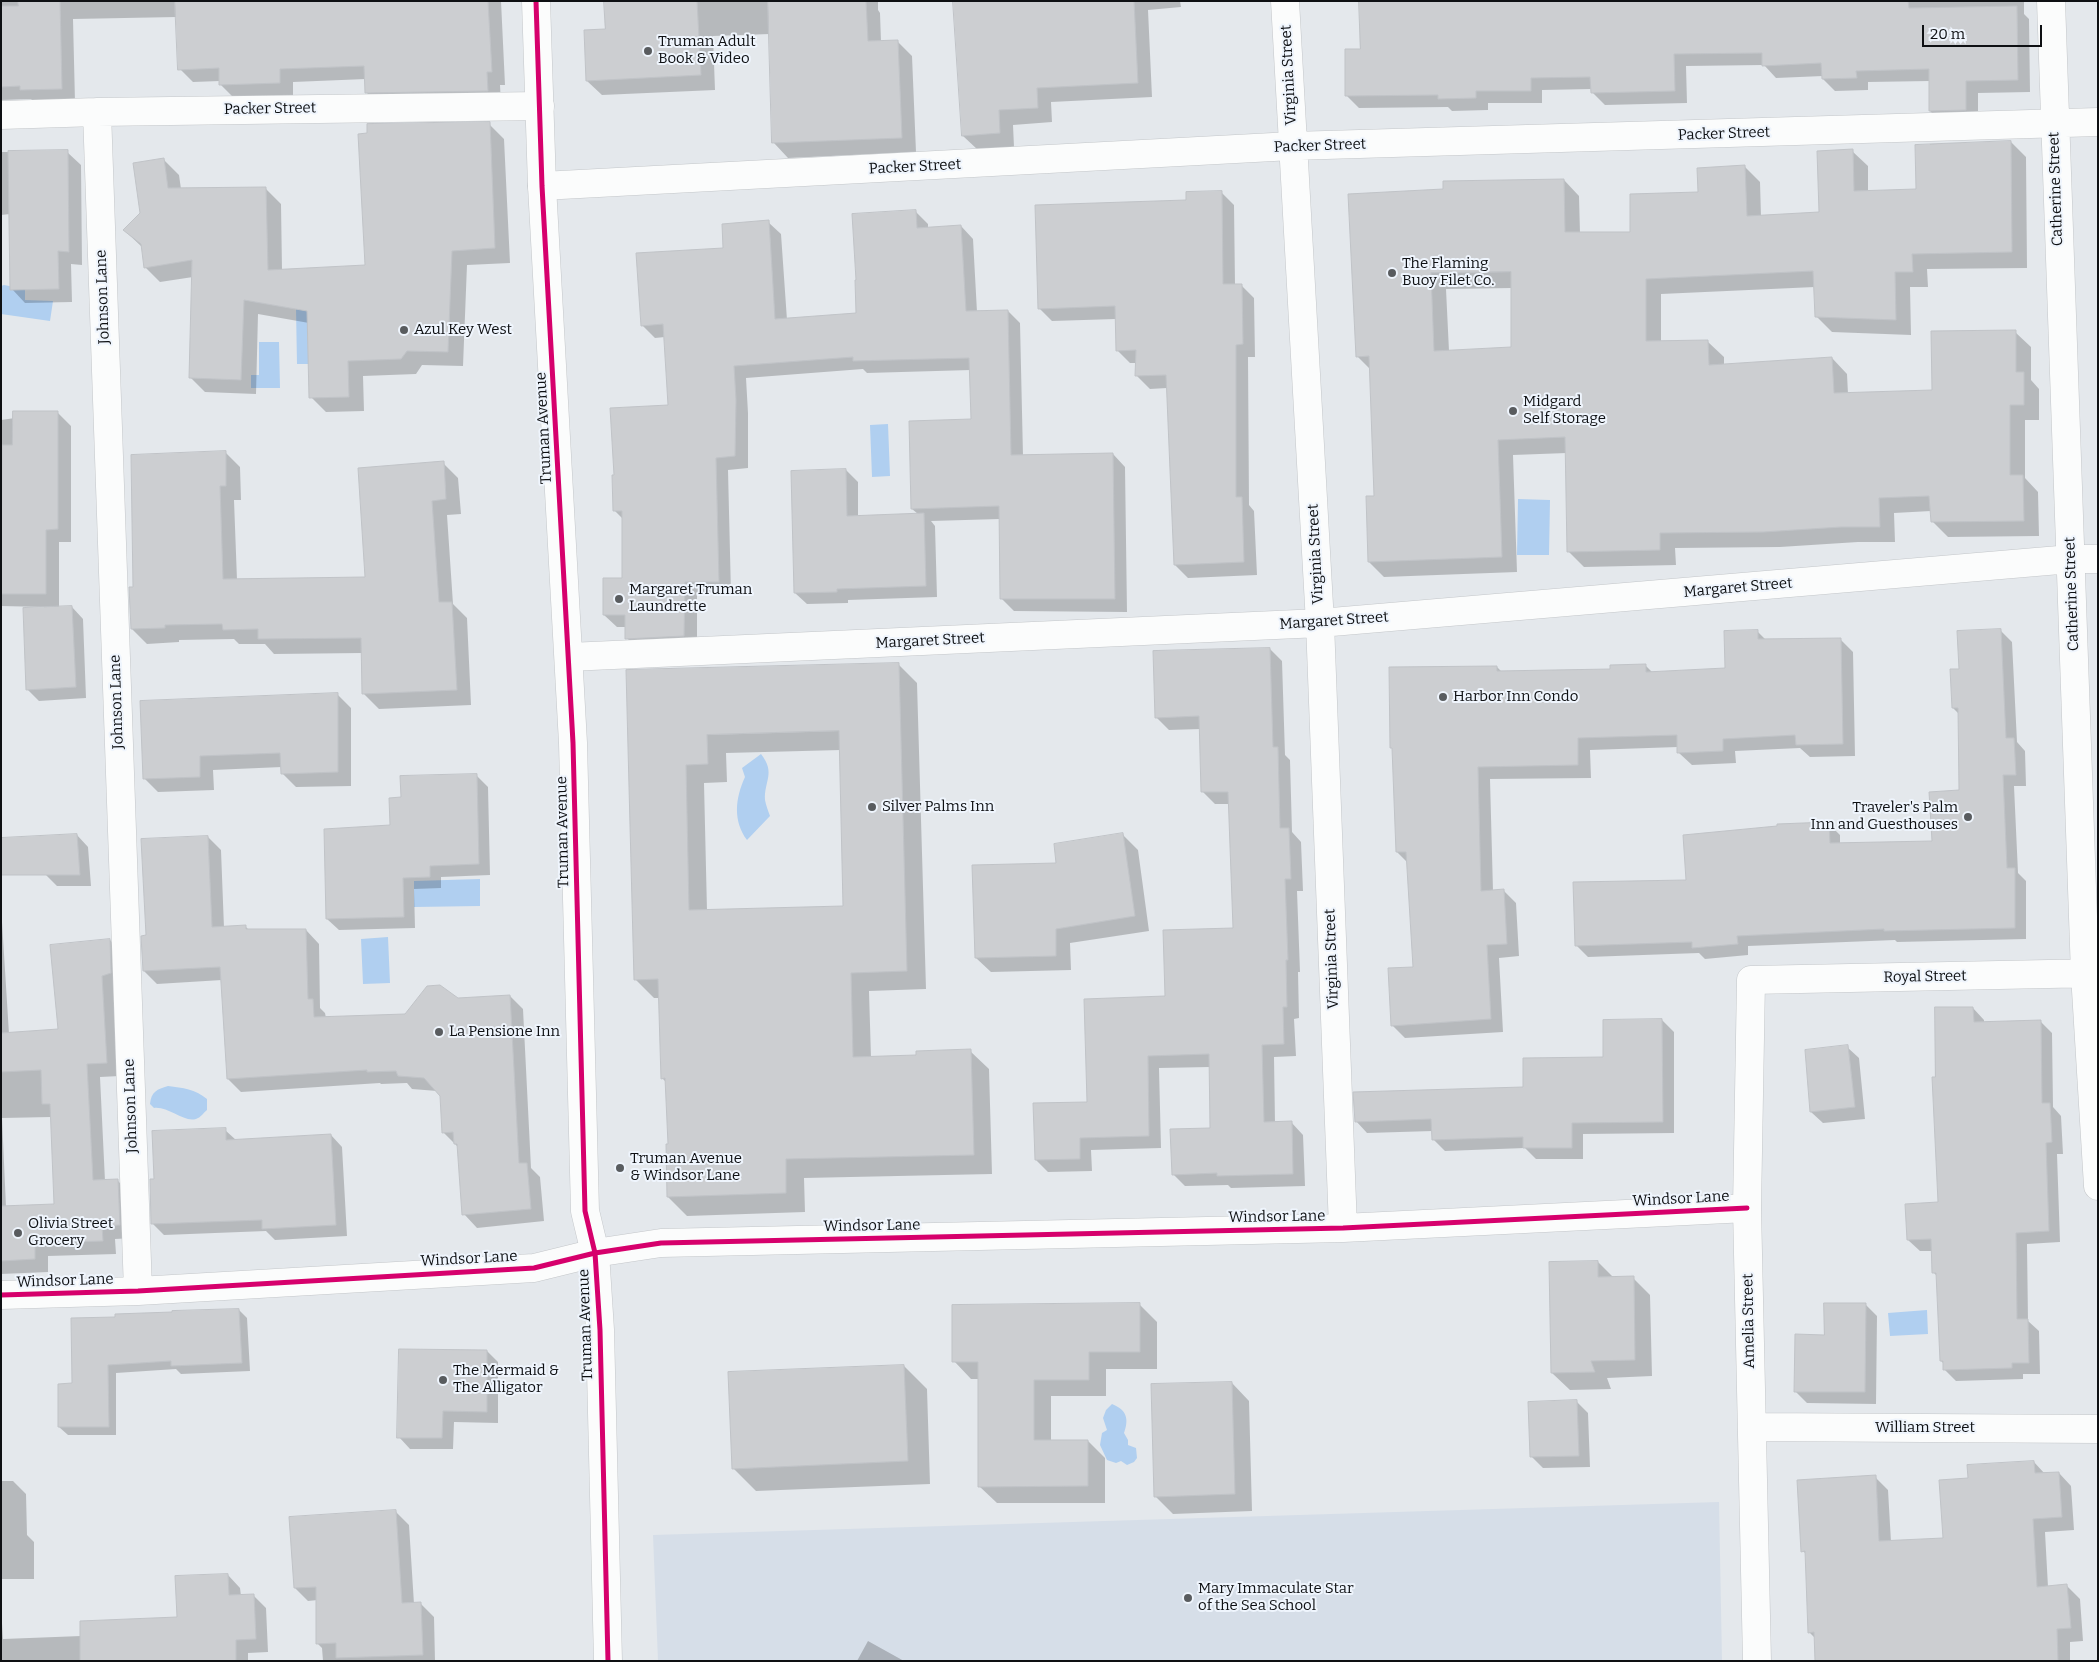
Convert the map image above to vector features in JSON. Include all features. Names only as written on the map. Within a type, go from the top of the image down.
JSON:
[{"type":"street","name":"Truman Avenue","points":[[536,1],[542,186],[573,743],[585,1211],[595,1253],[600,1330],[608,1661]]},
{"type":"street","name":"Virginia Street","points":[[1285,1],[1320,623],[1342,1228]]},
{"type":"street","name":"Catherine Street","points":[[2051,1],[2071,559],[2091,974],[2098,1186]]},
{"type":"street","name":"Packer Street","points":[[1,115],[540,106]]},
{"type":"street","name":"Johnson Lane","points":[[96,112],[138,1291]]},
{"type":"street","name":"Packer Street","points":[[542,186],[1292,146],[2098,122]]},
{"type":"street","name":"Margaret Street","points":[[569,657],[1320,623],[2071,559],[2098,559]]},
{"type":"street","name":"Royal Street","points":[[1751,980],[2091,974]]},
{"type":"street","name":"Amelia Street","points":[[1751,980],[1746,1208],[1756,1661]]},
{"type":"street","name":"Windsor Lane","points":[[1,1295],[138,1291],[534,1268],[595,1253],[661,1243],[1342,1228],[1746,1208]]},
{"type":"street","name":"William Street","points":[[1752,1427],[2098,1429]]},
{"type":"shaded area","name":"Mary Immaculate Star of the Sea School","points":[[1719,1502],[1722,1661],[658,1661],[653,1535]]},
{"type":"water","points":[[1,286],[25,289],[25,300],[53,301],[50,321],[1,314]]},
{"type":"water","points":[[333,308],[334,364],[297,364],[296,309]]},
{"type":"water","points":[[259,342],[279,342],[280,388],[251,388],[251,375],[259,375]]},
{"type":"water","points":[[888,424],[890,476],[872,477],[870,425]]},
{"type":"water","points":[[1518,499],[1550,500],[1549,555],[1517,555]]},
{"type":"water","points":[[761,754],[769,772],[765,800],[770,816],[747,840],[739,825],[737,810],[739,793],[745,777],[742,768]]},
{"type":"water","points":[[480,879],[480,906],[414,907],[414,881]]},
{"type":"water","points":[[388,937],[390,983],[363,984],[361,939]]},
{"type":"water","points":[[168,1086],[198,1093],[207,1099],[207,1110],[199,1117],[188,1119],[160,1108],[154,1108],[150,1104],[153,1094]]},
{"type":"water","points":[[1927,1310],[1928,1334],[1890,1336],[1888,1313]]},
{"type":"water","points":[[1112,1404],[1124,1412],[1126,1423],[1124,1433],[1128,1440],[1128,1445],[1136,1448],[1137,1458],[1134,1462],[1127,1465],[1121,1461],[1116,1463],[1107,1460],[1100,1445],[1102,1433],[1107,1430],[1103,1418],[1106,1410]]},
{"type":"building","points":[[18,1],[60,1],[62,89],[20,90],[20,86],[1,87],[1,6],[18,6]]},
{"type":"building","points":[[175,1],[488,1],[492,72],[487,72],[488,91],[365,93],[364,66],[280,69],[280,83],[219,85],[219,68],[178,70]]},
{"type":"building","points":[[604,1],[697,1],[701,75],[586,81],[584,30],[605,29]]},
{"type":"building","points":[[768,1],[866,1],[868,41],[898,40],[902,138],[772,143]]},
{"type":"building","points":[[953,1],[1134,1],[1138,83],[1037,88],[1038,108],[999,110],[1000,133],[962,136]]},
{"type":"building","points":[[1359,1],[1908,1],[1909,8],[2017,6],[2018,80],[1966,81],[1966,110],[1929,111],[1929,69],[1856,71],[1857,78],[1822,79],[1821,63],[1762,66],[1762,53],[1674,54],[1675,91],[1591,93],[1590,77],[1531,78],[1531,91],[1476,91],[1476,98],[1438,99],[1438,95],[1345,96],[1345,49],[1360,49]]},
{"type":"building","points":[[490,122],[495,248],[452,251],[448,352],[407,351],[401,359],[348,361],[349,397],[309,398],[307,311],[244,300],[241,380],[189,378],[192,260],[144,268],[141,244],[123,230],[140,213],[133,163],[164,158],[168,188],[266,187],[268,270],[365,265],[358,134],[367,133],[367,124]]},
{"type":"building","points":[[2011,141],[2012,252],[1912,254],[1913,272],[1895,272],[1896,320],[1815,317],[1813,271],[1646,279],[1646,341],[1708,340],[1709,365],[1832,357],[1834,393],[1932,390],[1931,331],[2016,330],[2016,372],[2024,372],[2024,405],[2010,405],[2010,475],[2023,475],[2024,521],[1931,522],[1929,496],[1879,498],[1880,527],[1841,527],[1763,532],[1660,533],[1660,550],[1567,552],[1565,437],[1498,440],[1502,557],[1368,562],[1366,496],[1374,496],[1369,356],[1356,357],[1348,194],[1443,189],[1443,181],[1564,179],[1565,232],[1630,232],[1630,194],[1698,192],[1697,168],[1745,165],[1747,216],[1819,212],[1817,151],[1853,149],[1854,191],[1916,189],[1915,145]],"holes":[[[1511,272],[1511,347],[1434,351],[1431,273]]]},
{"type":"building","points":[[68,150],[69,252],[58,251],[59,289],[10,290],[8,151]]},
{"type":"building","points":[[1222,191],[1223,284],[1242,284],[1243,344],[1236,345],[1236,497],[1242,497],[1244,562],[1174,565],[1166,375],[1135,376],[1136,350],[1116,351],[1115,306],[1038,309],[1035,205],[1186,200],[1186,192]]},
{"type":"building","points":[[916,210],[917,228],[961,225],[966,311],[1008,310],[1011,455],[1113,453],[1115,599],[1000,599],[999,506],[911,509],[909,421],[971,419],[969,358],[853,361],[853,357],[734,366],[736,400],[735,456],[716,458],[719,582],[685,582],[684,636],[625,639],[625,615],[603,615],[603,578],[622,578],[622,511],[613,511],[612,475],[614,475],[610,408],[668,405],[663,324],[641,326],[636,253],[723,248],[722,224],[769,220],[775,319],[856,313],[852,214]]},
{"type":"building","points":[[13,411],[58,411],[58,529],[46,530],[46,594],[1,594],[2,445],[12,445]]},
{"type":"building","points":[[226,451],[226,486],[220,486],[223,579],[365,577],[358,468],[444,461],[446,499],[432,501],[439,602],[452,602],[457,690],[362,694],[361,638],[258,639],[258,629],[223,630],[222,624],[165,625],[165,628],[131,629],[129,587],[133,587],[131,455]]},
{"type":"building","points":[[846,469],[847,516],[924,513],[926,586],[837,589],[837,592],[794,593],[791,471]]},
{"type":"building","points":[[72,606],[76,687],[26,690],[23,608]]},
{"type":"building","points":[[2001,629],[2006,738],[2014,738],[2016,775],[2003,775],[2007,868],[2015,868],[2015,928],[1884,931],[1884,929],[1737,936],[1738,944],[1692,948],[1692,942],[1575,946],[1573,882],[1686,880],[1683,835],[1777,826],[1777,824],[1829,822],[1830,843],[1932,841],[1929,792],[1959,790],[1958,708],[1952,708],[1950,669],[1959,669],[1957,631]]},
{"type":"building","points":[[1758,630],[1758,639],[1841,638],[1843,744],[1796,745],[1795,735],[1723,739],[1723,751],[1677,753],[1677,735],[1578,738],[1578,765],[1478,767],[1481,891],[1504,889],[1507,944],[1487,945],[1491,1019],[1391,1026],[1388,968],[1413,967],[1406,852],[1396,852],[1392,748],[1390,748],[1389,667],[1497,666],[1497,671],[1610,669],[1610,665],[1646,664],[1646,672],[1725,668],[1724,631]]},
{"type":"building","points":[[1270,648],[1273,747],[1278,747],[1280,828],[1289,828],[1291,879],[1285,879],[1288,960],[1286,960],[1287,1007],[1283,1007],[1284,1044],[1262,1045],[1264,1122],[1292,1121],[1293,1174],[1217,1176],[1217,1173],[1172,1175],[1170,1129],[1210,1128],[1209,1054],[1148,1056],[1149,1136],[1080,1138],[1080,1159],[1035,1160],[1033,1103],[1087,1102],[1084,999],[1165,996],[1163,930],[1233,928],[1228,792],[1201,792],[1199,716],[1155,718],[1153,651]]},
{"type":"building","points":[[899,663],[907,971],[851,973],[853,1057],[916,1055],[916,1051],[971,1049],[974,1155],[786,1159],[786,1193],[667,1197],[666,1144],[668,1144],[665,1078],[661,1079],[658,979],[634,980],[626,670]],"holes":[[[839,731],[843,906],[689,910],[686,765],[708,764],[707,735]]]},
{"type":"building","points":[[338,693],[338,772],[281,774],[280,753],[200,756],[200,777],[143,779],[140,701]]},
{"type":"building","points":[[477,774],[479,864],[430,866],[430,877],[403,878],[404,917],[326,919],[324,829],[390,825],[389,798],[401,797],[400,776]]},
{"type":"building","points":[[1123,833],[1135,916],[1056,929],[1056,956],[975,958],[972,865],[1056,863],[1054,844]]},
{"type":"building","points":[[77,834],[80,875],[1,875],[1,838]]},
{"type":"building","points":[[208,836],[212,927],[246,925],[246,929],[306,929],[308,999],[313,999],[314,1017],[405,1014],[427,986],[440,985],[458,998],[510,995],[519,1163],[527,1163],[531,1209],[462,1215],[457,1144],[454,1144],[453,1132],[442,1133],[440,1096],[424,1078],[398,1076],[396,1071],[367,1072],[367,1070],[227,1079],[220,967],[143,971],[141,936],[146,935],[141,839]]},
{"type":"building","points":[[110,939],[111,973],[102,976],[107,1063],[87,1064],[93,1180],[118,1179],[120,1225],[102,1226],[103,1241],[35,1243],[35,1259],[1,1261],[1,1206],[54,1204],[50,1104],[42,1104],[41,1070],[1,1072],[1,1033],[58,1029],[50,945]]},
{"type":"building","points":[[1935,1007],[1973,1007],[1974,1022],[2041,1020],[2042,1103],[2050,1103],[2052,1142],[2046,1143],[2049,1231],[2016,1233],[2017,1319],[2028,1319],[2029,1363],[2012,1363],[2012,1368],[1943,1370],[1943,1361],[1940,1361],[1936,1273],[1932,1273],[1931,1239],[1907,1240],[1905,1204],[1938,1202],[1932,1077],[1935,1077]]},
{"type":"building","points":[[1662,1019],[1663,1122],[1572,1123],[1572,1148],[1523,1148],[1523,1137],[1432,1140],[1431,1119],[1355,1122],[1353,1092],[1523,1087],[1523,1058],[1603,1057],[1603,1020]]},
{"type":"building","points":[[1848,1045],[1855,1107],[1810,1112],[1805,1050]]},
{"type":"building","points":[[226,1128],[226,1140],[331,1134],[336,1225],[262,1229],[262,1220],[151,1224],[150,1179],[154,1179],[152,1131]]},
{"type":"building","points":[[1598,1261],[1598,1277],[1634,1276],[1635,1360],[1591,1361],[1595,1372],[1551,1373],[1549,1262]]},
{"type":"building","points":[[1140,1303],[1140,1352],[1089,1352],[1089,1380],[1034,1380],[1034,1440],[1088,1440],[1088,1486],[978,1487],[978,1362],[952,1362],[952,1305]]},
{"type":"building","points":[[1824,1303],[1866,1303],[1865,1392],[1794,1392],[1795,1334],[1824,1335]]},
{"type":"building","points":[[239,1309],[242,1363],[171,1366],[171,1361],[108,1365],[109,1427],[58,1427],[58,1384],[72,1383],[71,1318],[115,1317],[115,1314]]},
{"type":"building","name":"The Mermaid & The Alligator","points":[[399,1349],[487,1350],[487,1412],[443,1411],[442,1438],[397,1438]]},
{"type":"building","points":[[904,1365],[908,1461],[732,1469],[728,1372]]},
{"type":"building","points":[[1232,1382],[1235,1494],[1154,1497],[1151,1384]]},
{"type":"building","points":[[1577,1400],[1579,1456],[1530,1457],[1528,1402]]},
{"type":"building","points":[[2034,1461],[2035,1473],[2059,1472],[2062,1517],[2033,1519],[2037,1587],[2067,1584],[2071,1628],[2057,1629],[2058,1661],[1815,1661],[1814,1632],[1808,1633],[1805,1551],[1801,1552],[1797,1480],[1876,1475],[1879,1541],[1943,1538],[1939,1480],[1968,1478],[1967,1465]]},
{"type":"building","points":[[396,1510],[402,1603],[421,1602],[423,1655],[336,1658],[336,1643],[316,1644],[316,1587],[294,1588],[289,1517]]},
{"type":"building","points":[[228,1574],[229,1595],[254,1594],[256,1639],[236,1640],[236,1661],[80,1661],[80,1621],[177,1617],[175,1576]]},
{"type":"cycle path","points":[[536,1],[542,186],[573,743],[585,1211],[595,1253],[600,1330],[608,1661]]},
{"type":"cycle path","points":[[1,1295],[138,1291],[534,1268],[595,1253],[661,1243],[1343,1228],[1747,1208]]},
{"type":"place","name":"Truman Adult Book & Video","points":[[648,51]]},
{"type":"place","name":"The Flaming Buoy Filet Co.","points":[[1392,273]]},
{"type":"place","name":"Azul Key West","points":[[404,330]]},
{"type":"place","name":"Midgard Self Storage","points":[[1513,411]]},
{"type":"place","name":"Margaret Truman Laundrette","points":[[619,599]]},
{"type":"place","name":"Harbor Inn Condo","points":[[1443,697]]},
{"type":"place","name":"Silver Palms Inn","points":[[872,807]]},
{"type":"place","name":"Traveler's Palm Inn and Guesthouses","points":[[1968,817]]},
{"type":"place","name":"La Pensione Inn","points":[[439,1032]]},
{"type":"place","name":"Truman Avenue & Windsor Lane","points":[[620,1168]]},
{"type":"place","name":"Olivia Street Grocery","points":[[18,1233]]},
{"type":"place","name":"The Mermaid & The Alligator","points":[[443,1380]]},
{"type":"place","name":"Mary Immaculate Star of the Sea School","points":[[1188,1598]]}]
